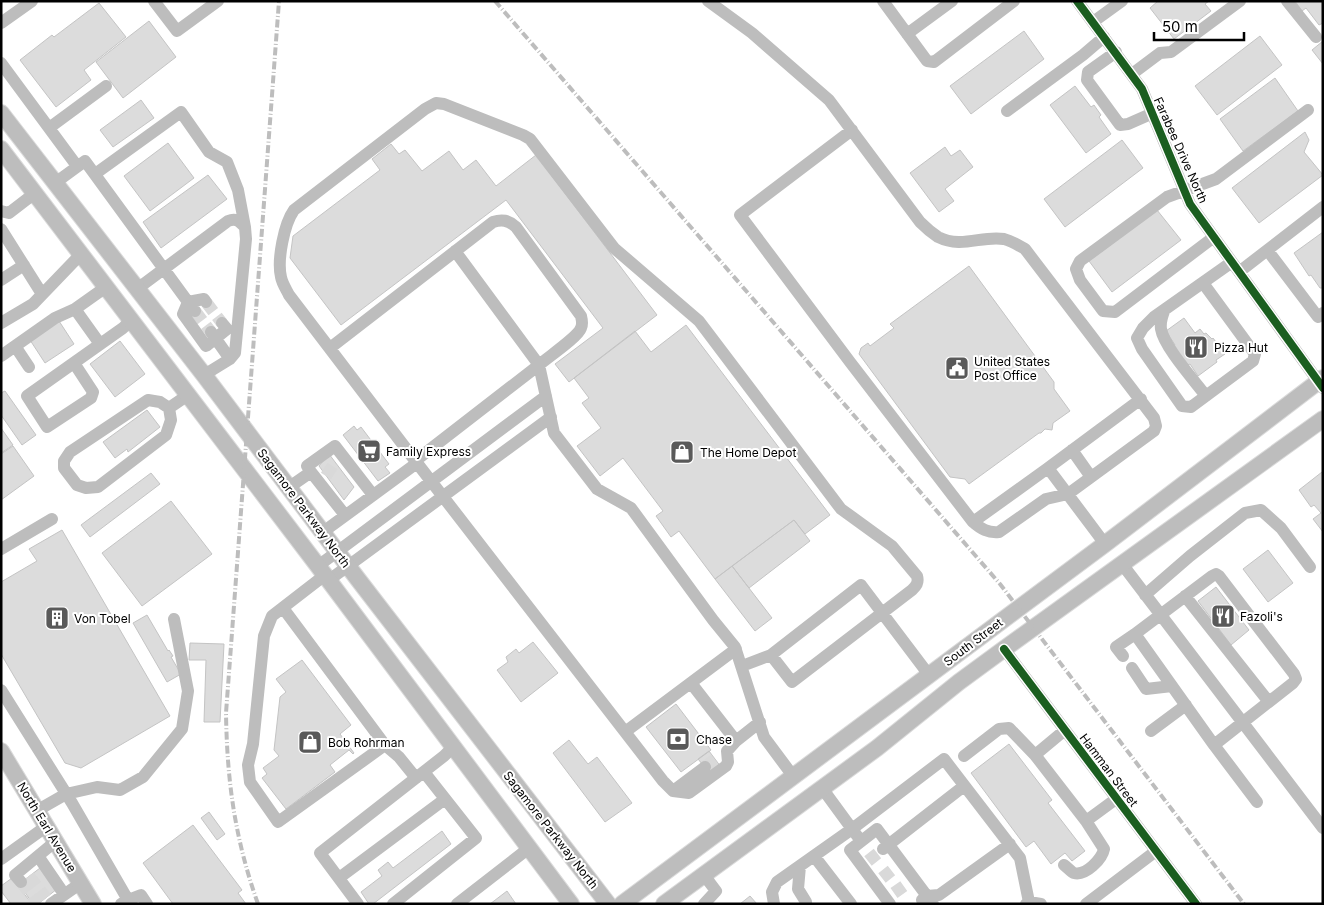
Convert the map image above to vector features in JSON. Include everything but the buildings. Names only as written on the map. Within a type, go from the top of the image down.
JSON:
[{"type":"main road","name":"Sagamore Parkway North","points":[[1,113],[204,375],[288,488],[608,904]]},
{"type":"main road","name":"Sagamore Parkway North","points":[[1,149],[324,574],[571,904]]},
{"type":"main road","name":"South Street","points":[[622,904],[1321,382]]},
{"type":"main road","name":"South Street","points":[[664,904],[877,748],[959,682],[1323,419]]},
{"type":"main road","points":[[1105,544],[1122,564]]},
{"type":"main road","name":"North Earl Avenue","points":[[1,751],[93,904]]},
{"type":"street","points":[[1,23],[32,1]]},
{"type":"street","points":[[154,1],[177,31],[218,1]]},
{"type":"street","points":[[708,1],[752,33],[829,100],[852,130],[920,222],[930,231],[940,238],[952,242],[1002,239],[1015,242],[1025,249],[1154,418],[1156,426],[1154,431],[1068,494],[1046,499],[999,532],[993,533],[982,530],[973,522],[836,344],[740,215],[852,130]]},
{"type":"street","points":[[883,1],[927,61],[934,62],[1014,1]]},
{"type":"street","points":[[907,34],[952,1]]},
{"type":"street","name":"Farabee Drive North","points":[[1077,1],[1142,89],[1190,204],[1321,382]]},
{"type":"street","points":[[1093,22],[1122,1]]},
{"type":"street","points":[[1132,74],[1160,54],[1171,52],[1240,1]]},
{"type":"street","points":[[1287,1],[1316,37]]},
{"type":"street","points":[[1007,111],[1083,55],[1104,36]]},
{"type":"street","points":[[1116,52],[1088,72],[1087,80],[1120,125],[1128,124],[1152,113]]},
{"type":"street","points":[[1,63],[78,166]]},
{"type":"street","points":[[49,128],[106,86]]},
{"type":"street","points":[[690,683],[732,746],[726,766],[689,793],[673,791],[663,780],[416,462],[289,295],[280,277],[280,260],[287,223],[294,210],[430,105],[436,103],[444,104],[530,139],[614,248],[699,321],[841,509],[892,546],[917,576],[918,581],[916,585],[883,613],[792,682],[771,655]]},
{"type":"street","points":[[1214,237],[1115,312],[1103,311],[1080,280],[1076,269],[1080,261],[1167,197],[1216,179],[1308,110]]},
{"type":"street","points":[[95,174],[181,112],[209,152],[227,162],[238,190],[246,239],[235,353],[230,359],[204,375]]},
{"type":"street","points":[[54,183],[85,161],[191,306]]},
{"type":"street","points":[[1,211],[9,213],[35,193]]},
{"type":"street","points":[[1203,283],[1255,354],[1253,361],[1191,407],[1182,406],[1142,349],[1138,338],[1143,328],[1154,317],[1203,283],[1268,250],[1321,214]]},
{"type":"street","points":[[138,289],[233,219],[239,221],[245,227]]},
{"type":"street","points":[[323,532],[416,462],[575,336],[581,329],[583,322],[582,316],[516,227],[505,220],[499,220],[493,222],[330,348]]},
{"type":"street","points":[[1,229],[42,294]]},
{"type":"street","points":[[1268,250],[1318,317],[1323,313]]},
{"type":"street","points":[[455,251],[539,365],[554,433],[597,489],[631,508],[736,649],[764,737],[793,776]]},
{"type":"street","points":[[1,323],[32,304],[81,254]]},
{"type":"street","points":[[1,271],[22,262]]},
{"type":"street","points":[[1,280],[22,262]]},
{"type":"street","points":[[1,356],[55,318],[75,309],[106,287]]},
{"type":"street","points":[[206,302],[204,299],[191,306],[183,314],[206,346],[214,335],[227,329],[222,323]]},
{"type":"street","points":[[75,309],[100,344]]},
{"type":"street","points":[[1165,310],[1161,318],[1160,327],[1162,334],[1170,349],[1206,396]]},
{"type":"street","points":[[74,363],[93,392],[91,398],[47,427],[27,396],[123,328],[131,320]]},
{"type":"street","points":[[214,335],[230,359]]},
{"type":"street","points":[[15,346],[29,367]]},
{"type":"street","points":[[170,408],[188,394]]},
{"type":"street","points":[[385,745],[278,822],[250,782],[248,765],[253,744],[264,636],[272,616],[324,574],[337,552],[432,483],[546,396]]},
{"type":"street","points":[[973,522],[1141,399]]},
{"type":"street","points":[[148,400],[160,402],[170,408],[171,420],[166,435],[98,487],[86,488],[76,485],[64,468],[64,460],[70,452],[148,400]]},
{"type":"street","points":[[324,574],[348,566],[550,417]]},
{"type":"street","points":[[345,515],[324,481],[311,472],[307,466],[335,446],[336,456],[373,495]]},
{"type":"street","points":[[1072,450],[1091,477]]},
{"type":"street","points":[[1048,468],[1105,544]]},
{"type":"street","points":[[288,488],[311,472]]},
{"type":"street","points":[[1145,595],[1190,556],[1245,514],[1260,510],[1281,528],[1310,567]]},
{"type":"street","points":[[1,549],[52,519]]},
{"type":"street","points":[[1122,564],[1323,828]]},
{"type":"street","points":[[1123,656],[1116,647],[1212,576],[1216,574],[1219,576],[1296,678],[1293,683],[1214,745]]},
{"type":"street","points":[[742,666],[771,655],[861,585],[929,675]]},
{"type":"street","points":[[1185,596],[1269,702]]},
{"type":"street","points":[[283,608],[385,745],[445,799],[476,838],[393,904]]},
{"type":"street","points":[[38,810],[66,794],[96,788],[120,790],[143,777],[182,729],[188,691],[174,619]]},
{"type":"street","points":[[1135,634],[1257,802]]},
{"type":"street","points":[[625,732],[736,649]]},
{"type":"street","name":"Hamman Street","points":[[1004,649],[1196,904]]},
{"type":"street","points":[[1132,668],[1146,689],[1172,686]]},
{"type":"street","points":[[1,690],[66,794],[125,902],[141,895],[147,904]]},
{"type":"street","points":[[1151,731],[1186,705]]},
{"type":"street","points":[[716,759],[760,722]]},
{"type":"street","points":[[964,756],[999,729],[1009,728],[1035,755],[1104,849],[1102,856],[1096,864],[1080,873],[1074,873],[1064,865]]},
{"type":"street","points":[[1035,755],[1065,730]]},
{"type":"street","points":[[358,904],[320,853],[454,747]]},
{"type":"street","points":[[774,904],[772,892],[777,882],[852,829],[944,759],[1020,858],[1032,903]]},
{"type":"street","points":[[673,791],[705,767]]},
{"type":"street","points":[[885,847],[964,786]]},
{"type":"street","points":[[822,788],[861,841]]},
{"type":"street","points":[[339,878],[445,799]]},
{"type":"street","points":[[1086,822],[1116,799]]},
{"type":"street","points":[[47,826],[4,857],[24,876],[38,856],[56,841]]},
{"type":"street","points":[[890,899],[865,863],[850,850],[878,829],[885,847],[927,900],[939,895],[1010,844]]},
{"type":"street","points":[[457,904],[529,848]]},
{"type":"street","points":[[1086,904],[1156,851]]},
{"type":"street","points":[[38,856],[64,894]]},
{"type":"street","points":[[814,856],[851,904]]},
{"type":"street","points":[[800,866],[798,889],[806,902]]},
{"type":"street","points":[[704,875],[716,892],[704,904]]},
{"type":"street","points":[[49,902],[80,883]]},
{"type":"tunnel","points":[[206,302],[222,323]]},
{"type":"tunnel","points":[[195,311],[211,332]]},
{"type":"tunnel","points":[[326,476],[335,462]]},
{"type":"tunnel","points":[[705,767],[715,759]]},
{"type":"tunnel","points":[[868,861],[882,850]]},
{"type":"tunnel","points":[[882,878],[896,867]]},
{"type":"tunnel","points":[[29,876],[46,898]]},
{"type":"tunnel","points":[[21,882],[38,904]]},
{"type":"tunnel","points":[[894,893],[908,883]]},
{"type":"railway","points":[[258,904],[243,856],[230,787],[226,713],[279,1]]},
{"type":"railway","points":[[495,1],[1000,584],[1244,904]]},
{"type":"cycle path","points":[[1077,1],[1142,89],[1190,204],[1323,388]]},
{"type":"cycle path","points":[[1004,649],[1196,904]]},
{"type":"place","name":"Pizza Hut","points":[[1196,347]]},
{"type":"place","name":"United States Post Office","points":[[957,368]]},
{"type":"place","name":"Family Express","points":[[369,451]]},
{"type":"place","name":"The Home Depot","points":[[682,452]]},
{"type":"place","name":"Fazoli's","points":[[1223,616]]},
{"type":"place","name":"Von Tobel","points":[[57,618]]},
{"type":"place","name":"Chase","points":[[678,739]]},
{"type":"place","name":"Bob Rohrman","points":[[310,742]]}]
